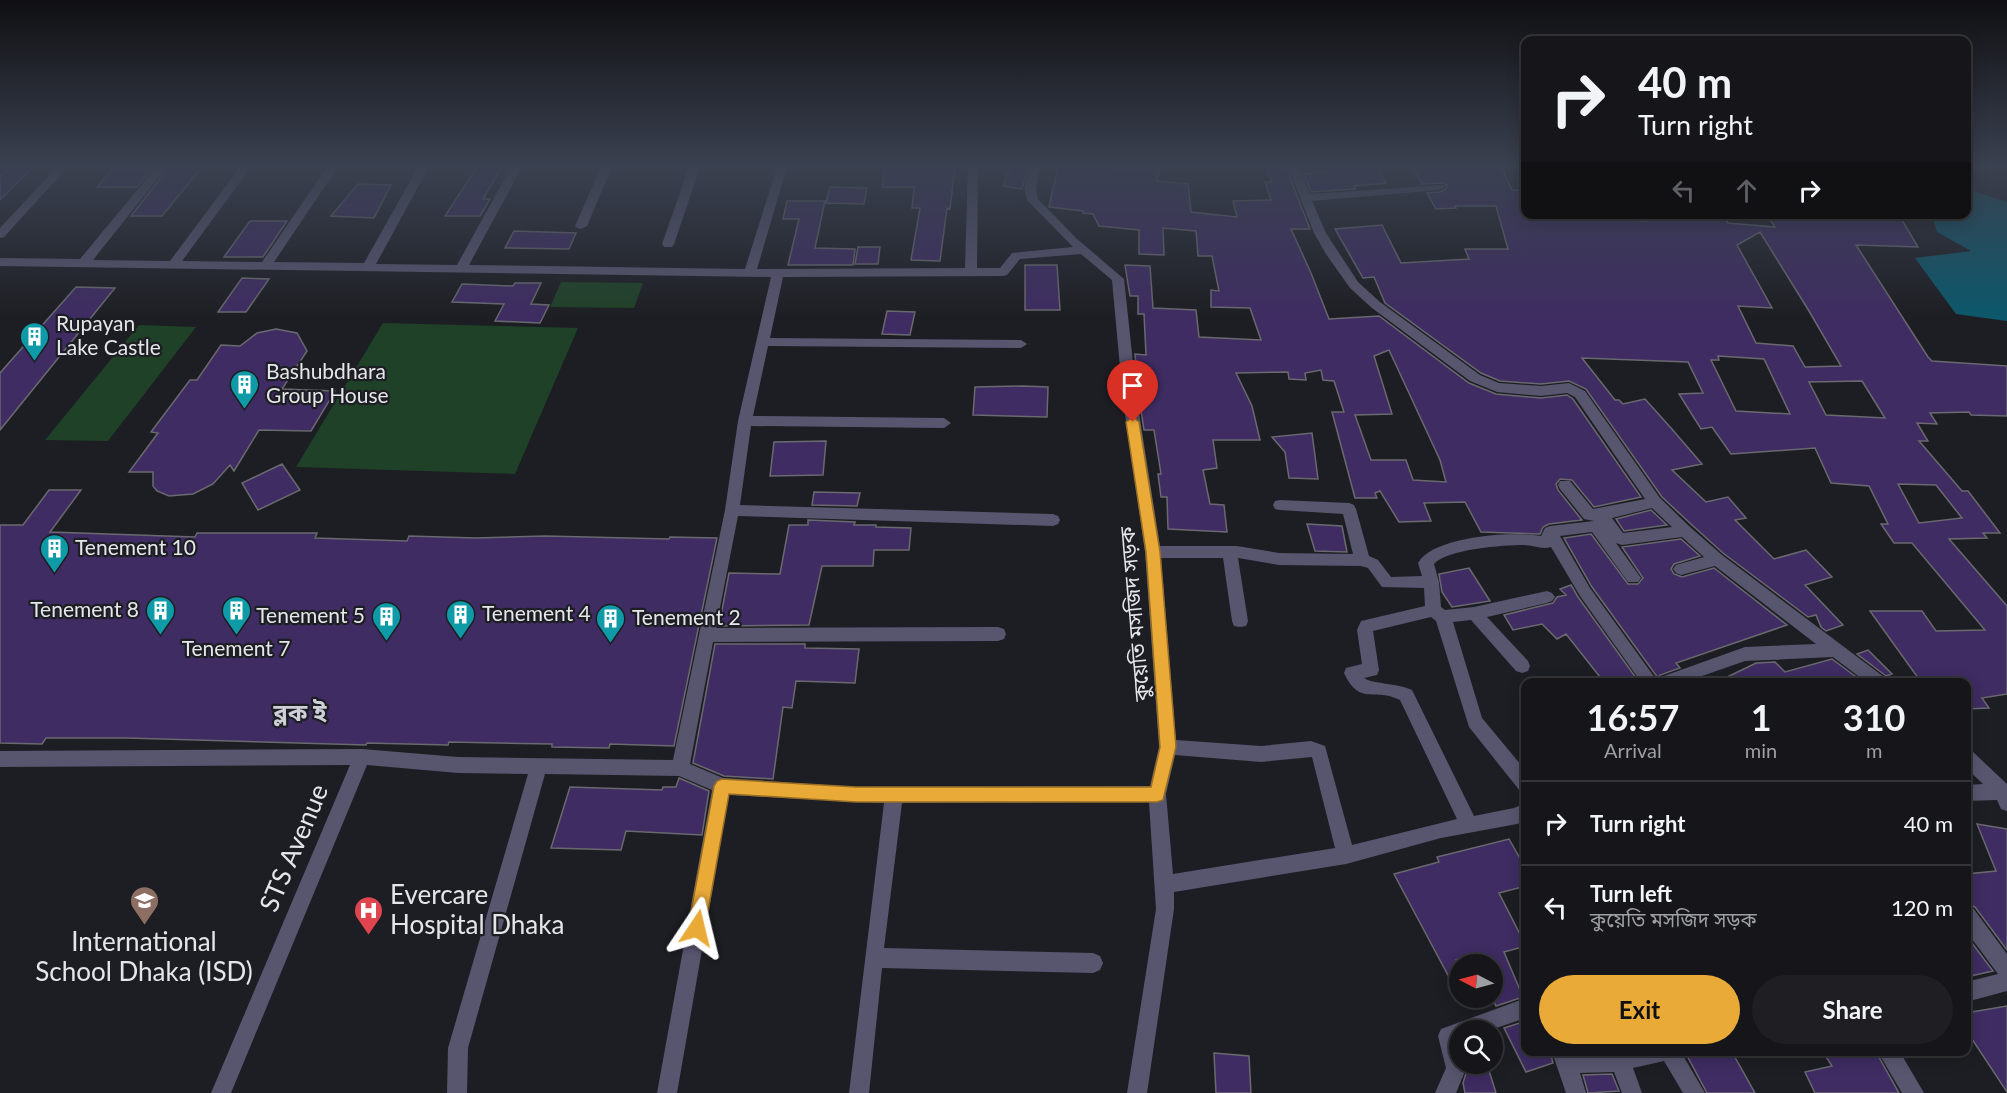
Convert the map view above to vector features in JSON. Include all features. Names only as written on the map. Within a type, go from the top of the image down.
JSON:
[{"type":"street","points":[[0,235],[16,218]]},
{"type":"street","points":[[83,264],[120,218]]},
{"type":"street","points":[[174,265],[209,218]]},
{"type":"street","points":[[265,266],[298,218]]},
{"type":"street","points":[[368,267],[395,218]]},
{"type":"street","points":[[461,268],[489,218]]},
{"type":"street","points":[[581,226],[585,218]]},
{"type":"street","points":[[668,244],[677,218]]},
{"type":"street","points":[[750,272],[766,218]]},
{"type":"street","points":[[971,271],[973,218]]},
{"type":"street","name":"কুয়েতি মসজিদ সড়ক","points":[[1051,218],[1082,250],[1118,279],[1130,400],[1153,552],[1168,747],[1157,794],[1166,884],[1165,909],[1137,1093]]},
{"type":"street","points":[[1314,218],[1332,254],[1354,285],[1376,305],[1474,378],[1497,387],[1542,391],[1569,388],[1580,394],[1655,502],[1717,559],[1872,678]]},
{"type":"street","points":[[0,262],[778,273],[1003,272],[1016,256],[1082,250]]},
{"type":"street","points":[[680,768],[732,510],[745,421],[778,273]]},
{"type":"street","points":[[763,342],[1021,344]]},
{"type":"street","points":[[745,421],[944,423]]},
{"type":"street","points":[[1565,485],[1596,519],[1622,539],[1686,531]]},
{"type":"street","points":[[1550,532],[1655,502]]},
{"type":"street","points":[[1280,505],[1349,509],[1362,560]]},
{"type":"street","points":[[732,510],[1053,520]]},
{"type":"street","points":[[1596,519],[1633,578]]},
{"type":"street","points":[[1521,779],[1475,722],[1438,613],[1426,563],[1433,555],[1460,546],[1525,539],[1546,543],[1550,532]]},
{"type":"street","points":[[1550,532],[1585,592],[1647,678]]},
{"type":"street","points":[[1153,552],[1230,554],[1237,552],[1279,559],[1362,560],[1373,564],[1385,582],[1389,584],[1431,582]]},
{"type":"street","points":[[1230,554],[1240,621]]},
{"type":"street","points":[[1681,569],[1717,559]]},
{"type":"street","points":[[1469,825],[1406,695],[1393,690],[1371,691],[1356,683],[1352,673],[1371,670],[1365,630],[1367,626],[1438,613],[1474,613],[1546,597]]},
{"type":"street","points":[[1474,613],[1522,666]]},
{"type":"street","points":[[707,635],[998,634]]},
{"type":"street","points":[[1678,678],[1745,654],[1834,650]]},
{"type":"street","points":[[1168,747],[1262,754],[1319,751],[1346,855]]},
{"type":"street","points":[[0,759],[362,757],[458,765],[680,768],[722,786],[856,795],[1157,794]]},
{"type":"street","name":"STS Avenue","points":[[221,1093],[362,757]]},
{"type":"street","points":[[1971,761],[2005,797]]},
{"type":"street","points":[[457,1093],[458,1048],[539,765]]},
{"type":"street","points":[[667,1093],[722,786]]},
{"type":"street","points":[[859,1093],[894,794]]},
{"type":"street","points":[[1971,794],[2005,797]]},
{"type":"street","points":[[1166,884],[1346,855],[1469,825],[1521,818]]},
{"type":"street","points":[[1971,922],[2007,970]]},
{"type":"street","points":[[873,958],[1093,963]]},
{"type":"street","points":[[1971,991],[2007,981]]},
{"type":"street","points":[[1492,1020],[1521,1010]]},
{"type":"street","points":[[1576,1093],[1564,1057],[1620,1061],[1643,1056]]},
{"type":"street","points":[[1672,1056],[1695,1093]]},
{"type":"street","points":[[1891,1056],[1914,1093]]},
{"type":"street","points":[[1620,1061],[1632,1093]]},
{"type":"street","points":[[1445,1093],[1454,1074]]},
{"type":"green space","points":[[561,282],[643,283],[634,308],[550,307]]},
{"type":"green space","points":[[383,323],[578,328],[515,474],[296,467]]},
{"type":"green space","points":[[139,325],[196,327],[108,441],[45,440]]},
{"type":"water","points":[[2007,218],[2007,321],[1956,314],[1915,258],[1971,251],[1937,232],[1933,219]]},
{"type":"building","points":[[821,218],[815,248],[855,249],[853,265],[788,265],[799,219],[783,219]]},
{"type":"building","points":[[918,218],[946,218],[940,261],[911,260]]},
{"type":"building","points":[[1095,218],[1306,218],[1310,229],[1291,229],[1329,319],[1379,316],[1469,383],[1496,394],[1541,398],[1567,395],[1573,399],[1641,497],[1594,507],[1572,480],[1560,479],[1556,484],[1558,490],[1582,520],[1549,524],[1543,527],[1540,534],[1481,532],[1465,502],[1424,503],[1431,521],[1399,522],[1380,491],[1375,493],[1377,498],[1355,498],[1332,412],[1344,412],[1334,381],[1323,380],[1321,370],[1305,373],[1306,380],[1289,379],[1288,372],[1236,373],[1252,406],[1260,440],[1213,440],[1217,468],[1203,470],[1210,504],[1224,505],[1227,532],[1168,529],[1167,497],[1161,497],[1158,474],[1161,474],[1154,430],[1144,430],[1139,397],[1135,354],[1146,355],[1144,314],[1138,314],[1138,296],[1130,296],[1125,265],[1150,266],[1153,308],[1196,310],[1199,337],[1261,340],[1250,308],[1211,307],[1211,290],[1219,291],[1212,256],[1198,256],[1196,231],[1163,228],[1164,255],[1139,254],[1139,230],[1099,226]],"holes":[[[1389,350],[1440,460],[1446,482],[1413,480],[1406,460],[1371,460],[1355,415],[1392,414],[1374,356]]]},
{"type":"building","points":[[1499,218],[1647,221],[1646,219],[1726,219],[1728,223],[1775,227],[1769,219],[1901,219],[1918,247],[1856,245],[1928,357],[1932,361],[2007,366],[2007,416],[1971,415],[1969,412],[1930,413],[1937,424],[1917,423],[1928,441],[1919,441],[1962,491],[1968,491],[2000,533],[1983,533],[1987,538],[1949,539],[2007,606],[2007,694],[1982,698],[1989,708],[1971,709],[1971,678],[1918,678],[1870,611],[1922,611],[1936,631],[1985,630],[1912,543],[1894,543],[1881,524],[1888,524],[1869,486],[1831,483],[1815,448],[1731,454],[1712,427],[1701,429],[1679,394],[1703,393],[1688,362],[1582,358],[1615,400],[1623,404],[1645,399],[1702,464],[1672,470],[1706,502],[1728,497],[1746,518],[1735,520],[1774,559],[1806,550],[1832,577],[1805,585],[1843,625],[1826,631],[1821,627],[1816,615],[1808,617],[1723,553],[1662,497],[1586,389],[1569,381],[1541,384],[1500,381],[1481,373],[1385,303],[1374,277],[1363,278],[1335,229],[1382,225],[1401,263],[1469,259],[1465,249],[1508,249]],"holes":[[[1760,232],[1809,311],[1841,366],[1805,367],[1793,346],[1756,343],[1738,306],[1772,308],[1737,245]],[[1718,356],[1764,359],[1790,414],[1736,411],[1711,360],[1719,360]],[[1862,381],[1885,418],[1826,415],[1809,382]],[[1898,484],[1936,485],[1962,518],[1919,523]]]},
{"type":"building","points":[[250,221],[287,221],[263,257],[224,257]]},
{"type":"building","points":[[514,231],[576,233],[569,249],[505,248]]},
{"type":"building","points":[[858,247],[880,247],[878,264],[855,264]]},
{"type":"building","points":[[1025,265],[1057,265],[1060,310],[1025,310]]},
{"type":"building","points":[[242,278],[269,279],[246,312],[218,312]]},
{"type":"building","points":[[515,283],[541,283],[531,304],[549,305],[540,323],[495,321],[504,304],[452,302],[462,284],[513,286]]},
{"type":"building","name":"Rupayan Lake Castle","points":[[76,287],[115,288],[0,430],[0,373]]},
{"type":"building","points":[[887,311],[915,312],[910,335],[882,334]]},
{"type":"building","name":"Bashubdhara Group House","points":[[276,329],[297,333],[307,351],[282,389],[335,391],[311,431],[259,430],[234,471],[230,465],[213,484],[193,494],[169,496],[157,491],[153,486],[153,472],[129,472],[158,433],[151,432],[190,380],[197,380],[221,345],[240,346],[257,333]]},
{"type":"building","points":[[975,387],[1048,387],[1047,417],[973,415]]},
{"type":"building","points":[[1312,433],[1318,479],[1289,478],[1285,452],[1272,437]]},
{"type":"building","points":[[826,441],[823,475],[770,476],[774,442]]},
{"type":"building","points":[[282,464],[300,490],[258,510],[242,483]]},
{"type":"building","points":[[49,490],[81,490],[50,532],[195,537],[197,533],[317,533],[315,538],[407,541],[409,536],[717,538],[674,746],[610,744],[609,748],[552,747],[552,744],[449,742],[448,745],[367,743],[366,745],[127,738],[46,738],[42,744],[0,743],[0,525],[23,525]]},
{"type":"building","points":[[814,492],[860,493],[857,506],[812,505]]},
{"type":"building","points":[[1651,510],[1667,525],[1624,531],[1616,519]]},
{"type":"building","points":[[808,520],[911,528],[909,550],[874,550],[873,566],[822,566],[809,625],[719,626],[729,573],[780,574],[789,525],[808,525]]},
{"type":"building","points":[[1307,524],[1342,526],[1347,552],[1315,551]]},
{"type":"building","points":[[1591,534],[1628,584],[1638,584],[1643,578],[1622,547],[1681,539],[1700,556],[1674,564],[1671,569],[1674,574],[1682,577],[1714,568],[1787,625],[1676,663],[1680,668],[1660,675],[1658,678],[1592,587],[1564,538]]},
{"type":"building","points":[[1469,568],[1490,601],[1452,607],[1442,592],[1439,574]]},
{"type":"building","points":[[1571,585],[1636,678],[1601,678],[1566,634],[1557,639],[1542,624],[1513,630],[1504,615],[1553,603],[1557,597],[1566,595],[1560,589]]},
{"type":"building","points":[[715,644],[805,644],[805,648],[859,649],[855,683],[796,681],[792,708],[783,707],[773,779],[724,776],[693,763]]},
{"type":"building","points":[[1868,650],[1892,674],[1886,676],[1857,654]]},
{"type":"building","points":[[1832,659],[1858,678],[1725,678],[1756,663],[1775,662],[1785,672]]},
{"type":"building","points":[[679,778],[709,791],[702,835],[626,831],[621,850],[551,848],[570,787],[662,790],[663,787],[676,787]]},
{"type":"building","points":[[1977,824],[2007,829],[2007,950],[1975,907],[1971,906],[1971,874],[1996,871]]},
{"type":"building","points":[[1509,839],[1521,860],[1521,887],[1499,893],[1521,936],[1521,947],[1504,952],[1521,992],[1521,998],[1503,1004],[1503,954],[1449,954],[1449,977],[1394,874],[1439,862],[1437,857]]},
{"type":"building","points":[[1971,942],[1993,971],[1971,976]]},
{"type":"building","points":[[2007,1006],[2007,1092],[1971,1038],[1971,1012]]},
{"type":"building","points":[[1521,1023],[1521,1056],[1551,1056],[1553,1063],[1526,1072],[1504,1028]]},
{"type":"building","points":[[1214,1053],[1249,1056],[1251,1093],[1216,1093]]},
{"type":"building","points":[[1687,1056],[1734,1056],[1755,1093],[1707,1093]]},
{"type":"building","points":[[1826,1056],[1878,1056],[1899,1093],[1815,1093],[1805,1072],[1832,1066]]},
{"type":"building","points":[[1466,1074],[1490,1074],[1496,1093],[1465,1093],[1463,1083]]},
{"type":"building","points":[[1612,1074],[1619,1091],[1588,1093],[1583,1075]]},
{"type":"place","name":"Rupayan Lake Castle","points":[[35,362]]},
{"type":"place","name":"Bashubdhara Group House","points":[[245,410]]},
{"type":"place","name":"Tenement 10","points":[[54,574]]},
{"type":"place","name":"Tenement 8","points":[[160,636]]},
{"type":"place","name":"Tenement 7","points":[[236,636]]},
{"type":"place","name":"Tenement 4","points":[[461,640]]},
{"type":"place","name":"Tenement 5","points":[[386,642]]},
{"type":"place","name":"Tenement 2","points":[[611,644]]},
{"type":"place","name":"International School Dhaka (ISD)","points":[[144,926]]},
{"type":"place","name":"Evercare Hospital Dhaka","points":[[369,936]]},
{"type":"district","name":"ব্লক ই","points":[[300,713]]},
{"type":"route","points":[[697,928],[722,786],[856,795],[1157,794],[1168,747],[1153,552],[1133,422]]}]
